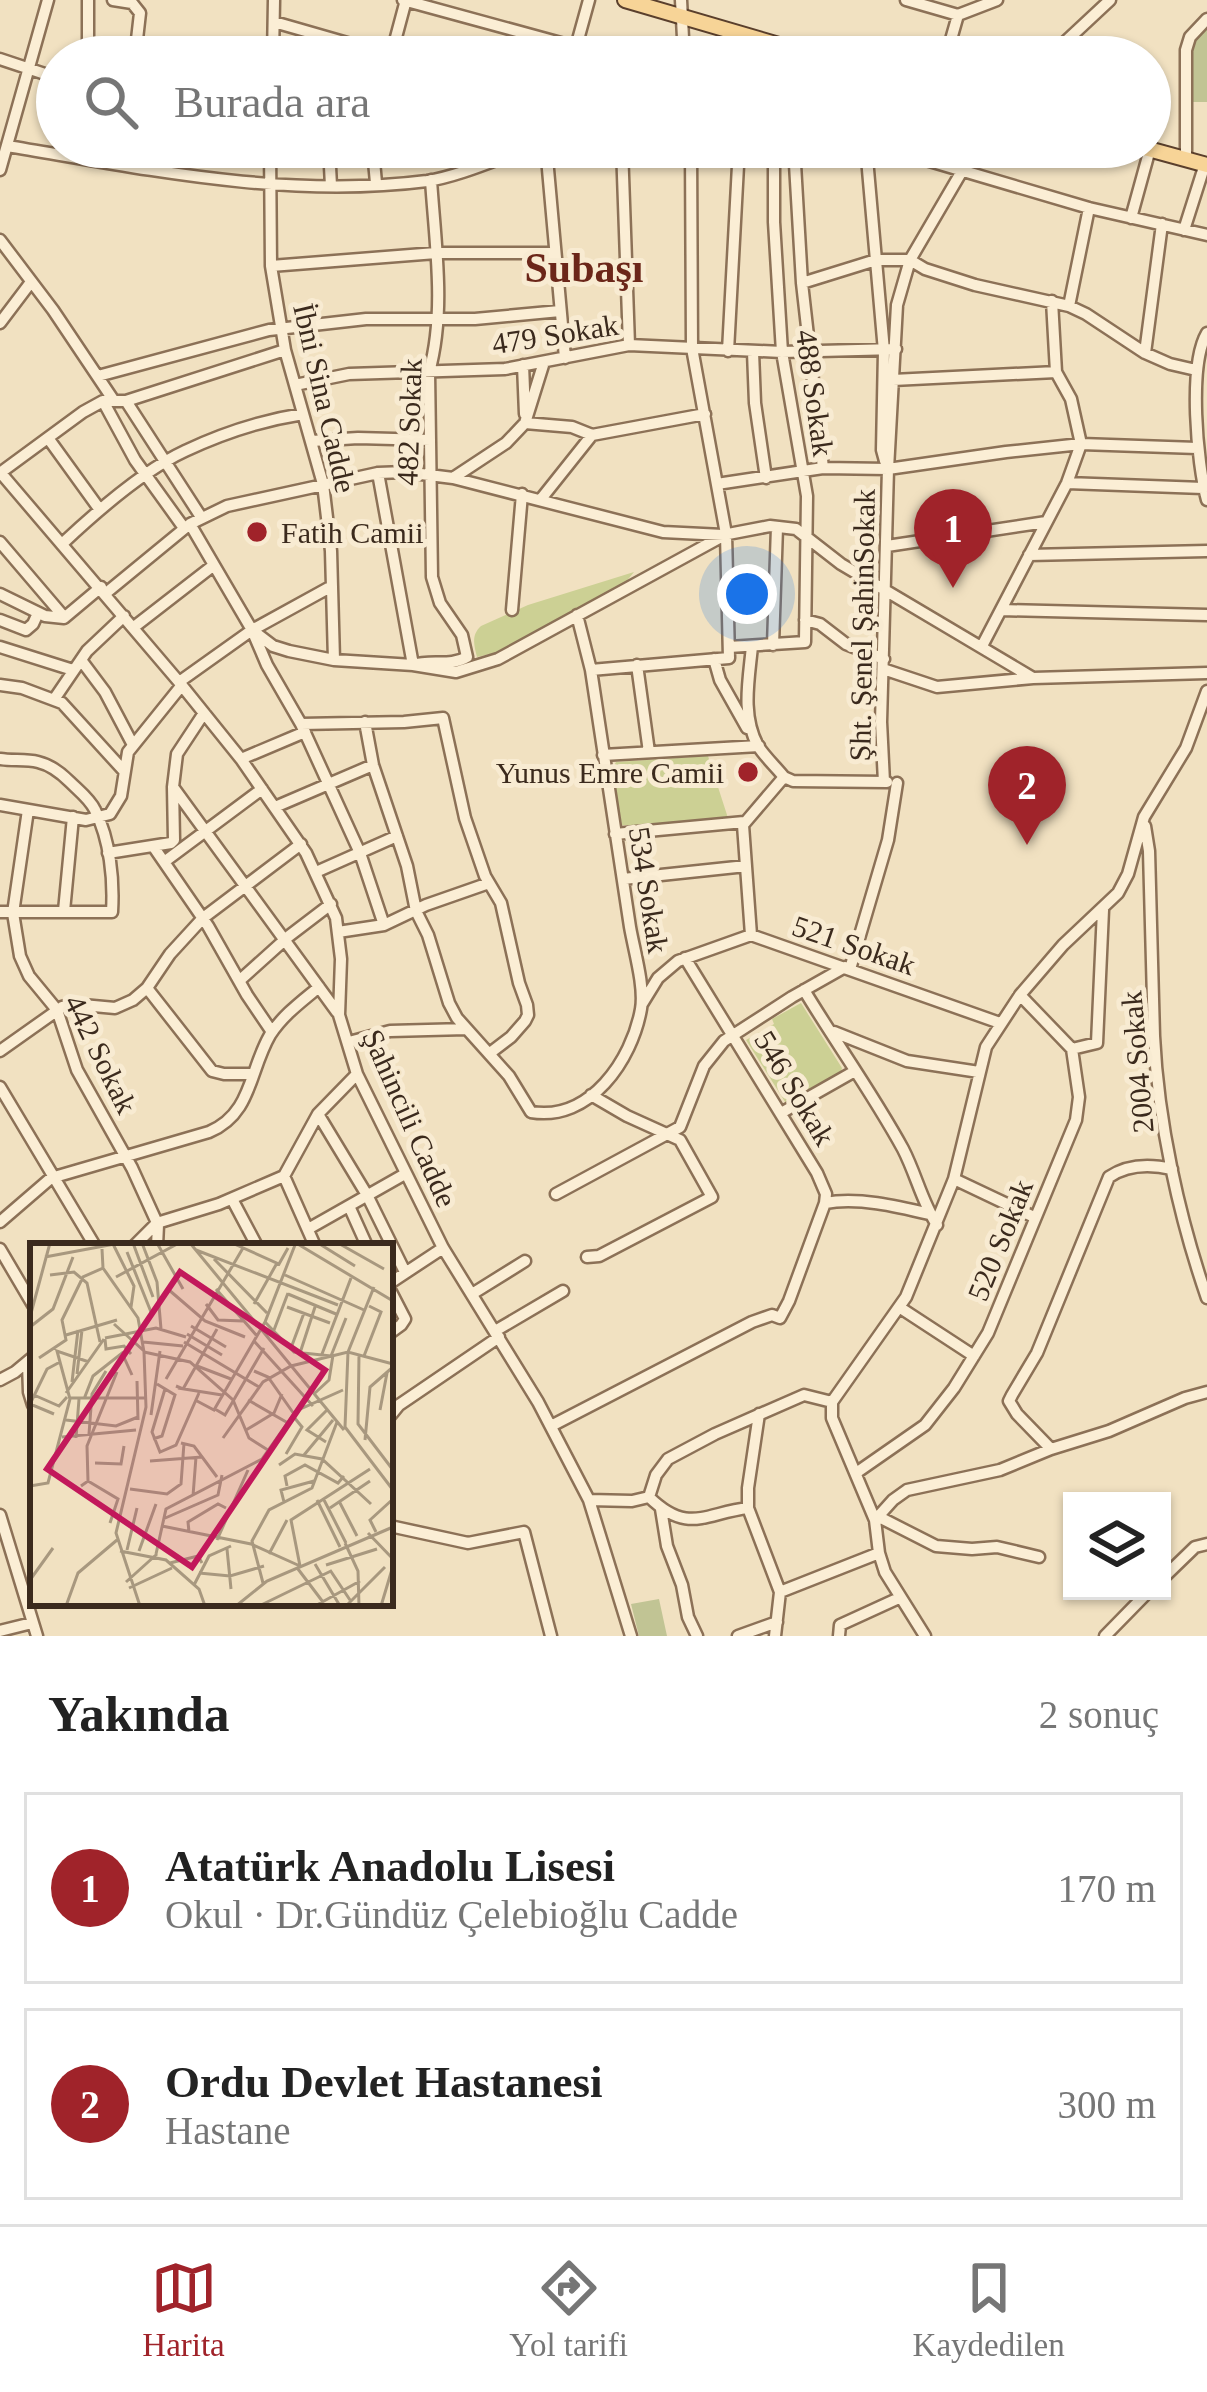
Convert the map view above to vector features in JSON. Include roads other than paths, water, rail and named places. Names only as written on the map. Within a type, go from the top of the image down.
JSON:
[{"type":"main road","points":[[625,0],[681,7],[751,36]]},
{"type":"main road","points":[[1171,154],[1206,165]]},
{"type":"street","points":[[38,36],[48,0]]},
{"type":"street","points":[[88,0],[88,36]]},
{"type":"street","points":[[113,0],[132,3],[140,13],[137,36]]},
{"type":"street","points":[[274,0],[274,36]]},
{"type":"street","points":[[398,36],[404,0],[539,36]]},
{"type":"street","points":[[579,36],[589,0]]},
{"type":"street","points":[[906,0],[958,15],[997,0]]},
{"type":"street","points":[[1072,36],[1111,0]]},
{"type":"street","points":[[952,36],[958,15]]},
{"type":"street","points":[[1186,158],[1186,50],[1207,19]]},
{"type":"street","points":[[274,22],[323,36]]},
{"type":"street","points":[[0,170],[36,41]]},
{"type":"street","points":[[0,59],[36,71]]},
{"type":"street","points":[[7,146],[36,149]]},
{"type":"street","points":[[1184,230],[1206,165]]},
{"type":"street","points":[[143,168],[268,186],[431,180],[468,168]]},
{"type":"street","name":"İbni Sina Cadde","points":[[269,168],[271,266],[281,328],[323,484],[330,531],[334,660]]},
{"type":"street","points":[[330,168],[331,186]]},
{"type":"street","points":[[375,168],[376,184]]},
{"type":"street","points":[[548,168],[565,358]]},
{"type":"street","points":[[623,168],[628,345]]},
{"type":"street","points":[[691,168],[692,348],[724,535],[729,652]]},
{"type":"street","points":[[728,351],[738,168]]},
{"type":"street","name":"488 Sokak","points":[[774,168],[782,352],[807,496],[805,620]]},
{"type":"street","points":[[795,168],[802,284],[823,468]]},
{"type":"street","name":"Şht. Şenel ŞahinSokak","points":[[848,968],[888,840],[898,784],[881,722],[892,380],[868,168]]},
{"type":"street","points":[[960,168],[1090,208],[1207,236]]},
{"type":"street","points":[[1131,218],[1142,168]]},
{"type":"street","name":"Şht. Şenel ŞahinSokak","points":[[888,470],[882,449],[897,305],[910,260],[964,169]]},
{"type":"street","name":"482 Sokak","points":[[413,665],[458,662],[466,657],[461,635],[440,603],[432,577],[429,372],[437,320],[431,180]]},
{"type":"street","points":[[1070,306],[1090,208]]},
{"type":"street","points":[[1145,353],[1162,224]]},
{"type":"street","points":[[0,241],[164,463],[302,725],[360,853],[384,925]]},
{"type":"street","points":[[271,266],[436,254],[554,253]]},
{"type":"street","points":[[802,284],[876,260],[910,260],[975,285],[1070,306],[1145,353],[1196,370]]},
{"type":"street","points":[[0,323],[32,282]]},
{"type":"street","points":[[982,646],[1067,483],[1082,444],[1071,399],[1056,372],[1052,301]]},
{"type":"street","points":[[98,376],[281,328],[379,318],[437,320],[560,311]]},
{"type":"street","points":[[1067,483],[1205,492],[1196,448],[1202,388],[1196,370],[1199,347],[1207,333]]},
{"type":"street","name":"479 Sokak","points":[[295,385],[349,374],[506,369],[628,345],[753,352],[890,350]]},
{"type":"street","points":[[0,472],[83,412],[285,350]]},
{"type":"street","points":[[753,352],[754,403],[766,478]]},
{"type":"street","points":[[453,478],[506,443],[525,423],[544,362]]},
{"type":"street","points":[[523,365],[525,423]]},
{"type":"street","points":[[892,380],[1056,372]]},
{"type":"street","points":[[114,401],[147,476],[192,523]]},
{"type":"street","points":[[62,543],[164,463],[200,446],[303,413]]},
{"type":"street","points":[[525,423],[572,427],[592,435],[706,414]]},
{"type":"street","points":[[541,499],[592,435]]},
{"type":"street","points":[[48,438],[100,510]]},
{"type":"street","points":[[312,441],[430,440]]},
{"type":"street","points":[[717,484],[823,468],[888,470],[1082,444],[1196,448]]},
{"type":"street","name":"Şahincili Cadde","points":[[0,472],[181,683],[301,844],[331,904],[338,932],[339,1015],[358,1074],[442,1248],[551,1426],[589,1500],[631,1636]]},
{"type":"street","points":[[379,473],[413,665]]},
{"type":"street","points":[[0,594],[38,614],[64,618],[192,523],[250,499],[379,473],[430,474],[663,532],[724,535],[777,526],[796,529],[841,564],[1033,678]]},
{"type":"street","points":[[512,610],[522,494]]},
{"type":"street","points":[[887,546],[1046,522]]},
{"type":"street","points":[[773,644],[777,526]]},
{"type":"street","points":[[252,630],[273,646],[334,660],[447,671],[476,667],[724,535]]},
{"type":"street","points":[[0,542],[64,618]]},
{"type":"street","points":[[1029,555],[1207,550]]},
{"type":"street","points":[[134,627],[214,565]]},
{"type":"street","points":[[0,805],[86,820],[105,817],[122,796],[126,757],[181,683],[252,630],[332,586]]},
{"type":"street","points":[[1001,610],[1207,614]]},
{"type":"street","points":[[0,620],[26,629],[38,614]]},
{"type":"street","name":"534 Sokak","points":[[578,615],[591,670],[642,1004],[618,1070],[591,1095]]},
{"type":"street","points":[[55,698],[77,665],[124,616]]},
{"type":"street","points":[[591,670],[714,659],[752,646],[805,642],[805,620],[820,623],[846,644],[930,687],[1033,678],[1207,673]]},
{"type":"street","points":[[752,646],[748,720],[758,746]]},
{"type":"street","points":[[0,647],[77,665],[110,701],[133,745]]},
{"type":"street","points":[[714,659],[729,700],[784,777],[898,784]]},
{"type":"street","points":[[638,665],[649,752]]},
{"type":"street","points":[[0,685],[55,698],[124,771]]},
{"type":"street","points":[[924,1636],[884,1572],[877,1519],[832,1418],[832,1402],[899,1307],[954,1179],[986,1047],[1020,995],[1063,945],[1112,900],[1128,874],[1144,817],[1186,748],[1207,691]]},
{"type":"street","points":[[108,854],[171,843],[176,836],[173,787],[181,745],[204,713]]},
{"type":"street","points":[[241,759],[302,725],[443,718],[465,818],[501,903],[528,1012],[511,1037],[490,1053]]},
{"type":"street","points":[[364,722],[416,911],[449,1003],[466,1029],[509,1076],[531,1112],[554,1113],[591,1095],[680,1140],[712,1197],[587,1258]]},
{"type":"street","points":[[603,755],[758,746]]},
{"type":"street","points":[[0,759],[51,767],[85,796],[108,854],[112,912],[6,912]]},
{"type":"street","points":[[275,807],[373,765]]},
{"type":"street","points":[[616,834],[744,822],[784,777]]},
{"type":"street","points":[[173,787],[339,1015]]},
{"type":"street","points":[[166,866],[262,789]]},
{"type":"street","name":"442 Sokak","points":[[28,810],[6,912],[23,966],[56,1010],[77,1070],[157,1222],[157,1243]]},
{"type":"street","points":[[64,911],[73,817]]},
{"type":"street","name":"2004 Sokak","points":[[1144,817],[1154,1038],[1172,1169],[1207,1298]]},
{"type":"street","points":[[744,822],[751,935]]},
{"type":"street","points":[[316,872],[397,836]]},
{"type":"street","points":[[0,1051],[56,1010],[72,1004],[126,1006],[147,988],[202,918],[301,844]]},
{"type":"street","points":[[153,846],[272,1032]]},
{"type":"street","points":[[623,879],[746,866]]},
{"type":"street","points":[[338,932],[384,925],[489,883]]},
{"type":"street","points":[[239,981],[331,904]]},
{"type":"street","points":[[1020,995],[1072,1049],[1097,1043],[1103,910]]},
{"type":"street","name":"521 Sokak","points":[[642,1004],[665,970],[751,935],[1000,1023]]},
{"type":"street","name":"546 Sokak","points":[[685,958],[822,1181],[825,1203]]},
{"type":"street","points":[[556,1194],[680,1127],[704,1066],[724,1041],[848,968]]},
{"type":"street","points":[[0,1222],[54,1177],[229,1122],[243,1102],[272,1032],[319,987]]},
{"type":"street","points":[[147,988],[212,1071],[252,1074]]},
{"type":"street","points":[[804,990],[902,1147],[933,1220]]},
{"type":"street","points":[[349,1042],[390,1031],[466,1029]]},
{"type":"street","points":[[831,1031],[907,1061],[979,1072]]},
{"type":"street","name":"520 Sokak","points":[[856,1473],[925,1426],[988,1333],[1079,1109],[1072,1049]]},
{"type":"street","points":[[782,1113],[855,1072]]},
{"type":"street","points":[[137,1243],[157,1222],[232,1199],[284,1176],[318,1114],[358,1074]]},
{"type":"street","points":[[0,1087],[93,1243]]},
{"type":"street","points":[[318,1114],[390,1243]]},
{"type":"street","points":[[1051,1449],[1017,1414],[1012,1395],[1036,1353],[1109,1177],[1137,1166],[1172,1169]]},
{"type":"street","points":[[308,1229],[405,1174]]},
{"type":"street","points":[[284,1176],[314,1243]]},
{"type":"street","points":[[954,1179],[1034,1217]]},
{"type":"street","points":[[232,1199],[255,1243]]},
{"type":"street","points":[[551,1426],[752,1322],[772,1315],[780,1318],[825,1203],[861,1202],[933,1220]]},
{"type":"street","points":[[349,1206],[366,1243]]},
{"type":"street","points":[[393,1248],[405,1273]]},
{"type":"street","points":[[393,1283],[442,1248]]},
{"type":"street","points":[[0,1249],[30,1300]]},
{"type":"street","points":[[472,1294],[525,1261]]},
{"type":"street","points":[[393,1413],[563,1291]]},
{"type":"street","points":[[393,1293],[405,1319],[393,1331]]},
{"type":"street","points":[[899,1307],[974,1356]]},
{"type":"street","points":[[0,1380],[30,1360]]},
{"type":"street","points":[[30,1360],[30,1395]]},
{"type":"street","points":[[877,1519],[908,1490],[1000,1470],[1207,1392]]},
{"type":"street","points":[[649,1497],[668,1459],[804,1395],[832,1402]]},
{"type":"street","points":[[759,1414],[748,1508],[780,1592],[775,1636]]},
{"type":"street","points":[[589,1500],[632,1502],[649,1497]]},
{"type":"street","points":[[649,1497],[661,1509],[700,1520],[748,1508]]},
{"type":"street","points":[[661,1509],[667,1546],[697,1636]]},
{"type":"street","points":[[0,1515],[35,1630],[0,1631]]},
{"type":"street","points":[[877,1519],[942,1547],[997,1547],[1039,1557]]},
{"type":"street","points":[[393,1527],[468,1543],[524,1532],[550,1636]]},
{"type":"street","points":[[1171,1571],[1196,1547],[1207,1544]]},
{"type":"street","points":[[780,1592],[879,1552]]},
{"type":"street","points":[[839,1636],[840,1624],[899,1598]]},
{"type":"street","points":[[1105,1636],[1140,1600]]},
{"type":"street","points":[[738,1636],[777,1622]]},
{"type":"place","name":"Fatih Camii","points":[[257,532]]},
{"type":"place","name":"Atatürk Anadolu Lisesi","points":[[953,588]]},
{"type":"place","name":"Yunus Emre Camii","points":[[748,772]]},
{"type":"place","name":"Ordu Devlet Hastanesi","points":[[1027,845]]},
{"type":"district","name":"Subaşı","points":[[584,268]]}]
